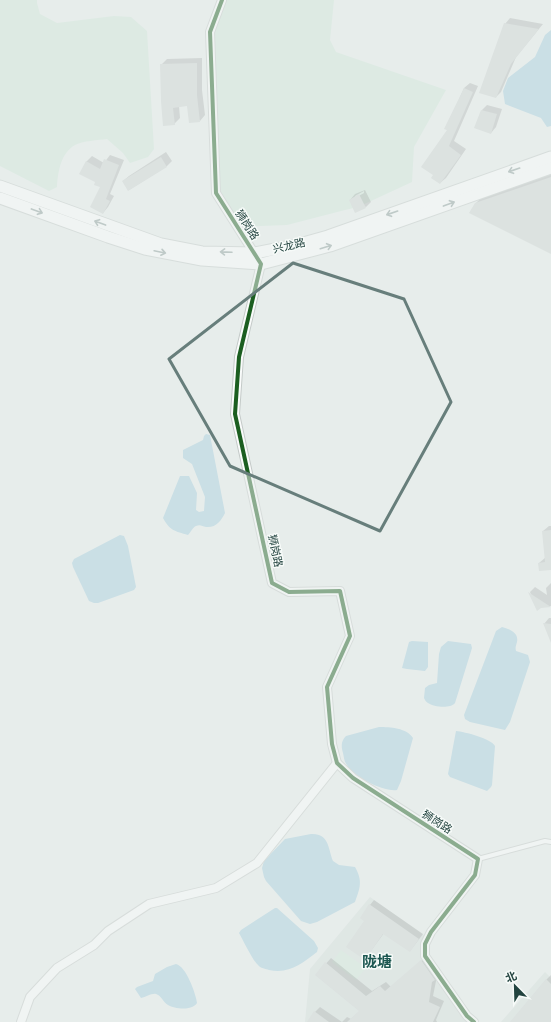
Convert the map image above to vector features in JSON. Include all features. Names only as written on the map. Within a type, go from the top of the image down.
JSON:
[{"type":"main road","name":"兴龙路","points":[[0,186],[161,244],[202,252],[255,253],[296,245],[328,236],[551,157]]},
{"type":"main road","name":"兴龙路","points":[[0,198],[108,237],[146,249],[202,260],[261,264],[330,246],[551,168]]},
{"type":"street","name":"狮岗路","points":[[222,0],[210,32],[216,193],[261,264],[239,357],[235,414],[272,583],[289,592],[340,591],[350,636],[327,687],[332,744],[337,763],[353,778],[478,859]]},
{"type":"street","points":[[21,1022],[30,997],[57,968],[94,945],[108,931],[149,904],[216,888],[257,863],[337,763]]},
{"type":"street","points":[[474,1022],[467,1016],[425,956],[425,944],[430,932],[475,875],[478,859]]},
{"type":"lane","points":[[478,859],[545,841],[551,842]]},
{"type":"highlighted area","points":[[293,263],[404,299],[451,402],[380,531],[230,466],[169,359]]},
{"type":"shaded area","points":[[370,897],[428,938],[425,956],[474,1022],[305,1022],[310,969]]},
{"type":"shaded area","points":[[545,972],[551,978],[551,1022],[501,1022]]},
{"type":"green space","points":[[0,0],[37,0],[40,14],[57,23],[114,16],[131,17],[147,31],[154,149],[148,157],[130,163],[123,153],[107,139],[75,145],[70,148],[63,158],[59,169],[57,187],[49,191],[0,166]]},
{"type":"green space","points":[[222,0],[334,0],[330,40],[336,52],[446,90],[414,147],[412,182],[358,207],[287,225],[237,227],[216,193],[210,32]]},
{"type":"green space","points":[[341,950],[366,968],[356,980],[332,962]]},
{"type":"water","points":[[551,30],[551,126],[547,127],[541,118],[505,104],[503,91],[508,78],[535,57],[545,35]]},
{"type":"water","points":[[206,434],[210,435],[225,513],[220,521],[215,525],[206,527],[197,525],[188,535],[173,530],[168,526],[163,518],[180,476],[189,476],[197,493],[196,510],[199,512],[204,511],[205,497],[192,464],[183,458],[183,450],[203,440]]},
{"type":"water","points":[[120,535],[124,536],[128,546],[136,587],[134,590],[98,603],[89,601],[72,563],[74,559]]},
{"type":"water","points":[[502,627],[515,633],[517,639],[516,651],[528,655],[530,662],[510,722],[505,730],[470,722],[465,719],[464,715],[496,631]]},
{"type":"water","points":[[448,641],[471,644],[472,648],[455,703],[446,707],[427,703],[424,698],[425,688],[429,685],[437,683],[439,654],[441,647]]},
{"type":"water","points":[[409,642],[428,642],[428,667],[425,671],[402,668]]},
{"type":"water","points":[[379,727],[403,730],[413,738],[397,790],[384,789],[369,783],[351,770],[345,761],[342,742],[346,736]]},
{"type":"water","points":[[456,731],[483,738],[495,746],[492,785],[487,791],[450,777],[448,774]]},
{"type":"water","points":[[317,834],[325,839],[329,846],[333,861],[339,865],[355,867],[358,872],[360,884],[355,902],[317,922],[310,924],[301,921],[266,881],[262,868],[264,861],[285,839]]},
{"type":"water","points":[[277,908],[314,941],[318,948],[317,952],[300,964],[283,971],[269,970],[259,966],[239,933],[241,930]]},
{"type":"water","points":[[176,964],[180,966],[187,975],[193,987],[197,1003],[195,1006],[179,1008],[171,1006],[166,1004],[156,994],[141,998],[135,989],[137,987],[153,981],[155,974]]},
{"type":"building","points":[[504,23],[539,29],[511,64],[496,98],[479,93]]},
{"type":"building","points":[[197,63],[197,95],[200,122],[189,123],[187,106],[173,108],[175,125],[163,126],[160,64]]},
{"type":"building","points":[[464,88],[473,92],[449,146],[461,155],[440,184],[431,178],[433,175],[421,167],[447,130],[444,129]]},
{"type":"building","points":[[481,110],[497,114],[491,134],[474,128]]},
{"type":"building","points":[[161,157],[167,167],[128,191],[122,181]]},
{"type":"building","points":[[104,159],[119,165],[106,199],[110,201],[103,214],[90,207],[100,187],[94,185],[95,182],[79,174],[86,161],[100,169]]},
{"type":"building","points":[[551,177],[551,254],[469,213],[475,203]]},
{"type":"building","points":[[359,194],[366,208],[355,213],[349,200]]},
{"type":"building","points":[[551,530],[551,570],[539,571],[538,563],[545,562],[542,531]]},
{"type":"building","points":[[528,592],[551,607],[541,608],[537,611]]},
{"type":"building","points":[[543,623],[551,624],[551,643]]},
{"type":"building","points":[[369,904],[419,939],[410,952],[383,934],[365,960],[346,947],[364,921],[360,918]]},
{"type":"building","points":[[421,960],[435,980],[432,982],[429,1002],[440,1007],[433,1022],[347,1022],[359,1011],[315,975],[325,962],[366,996],[380,986],[385,991]]},
{"type":"building","points":[[546,979],[551,984],[551,1022],[510,1022]]},
{"type":"building","points":[[314,1011],[329,1022],[307,1022]]},
{"type":"cycle path","points":[[222,0],[210,32],[216,193],[261,264],[239,357],[235,414],[272,583],[289,592],[340,591],[350,636],[327,687],[332,744],[337,763],[353,778],[478,859],[475,875],[431,932],[425,944],[425,956],[467,1016],[474,1022]]},
{"type":"district","name":"陇塘","points":[[377,962]]}]
